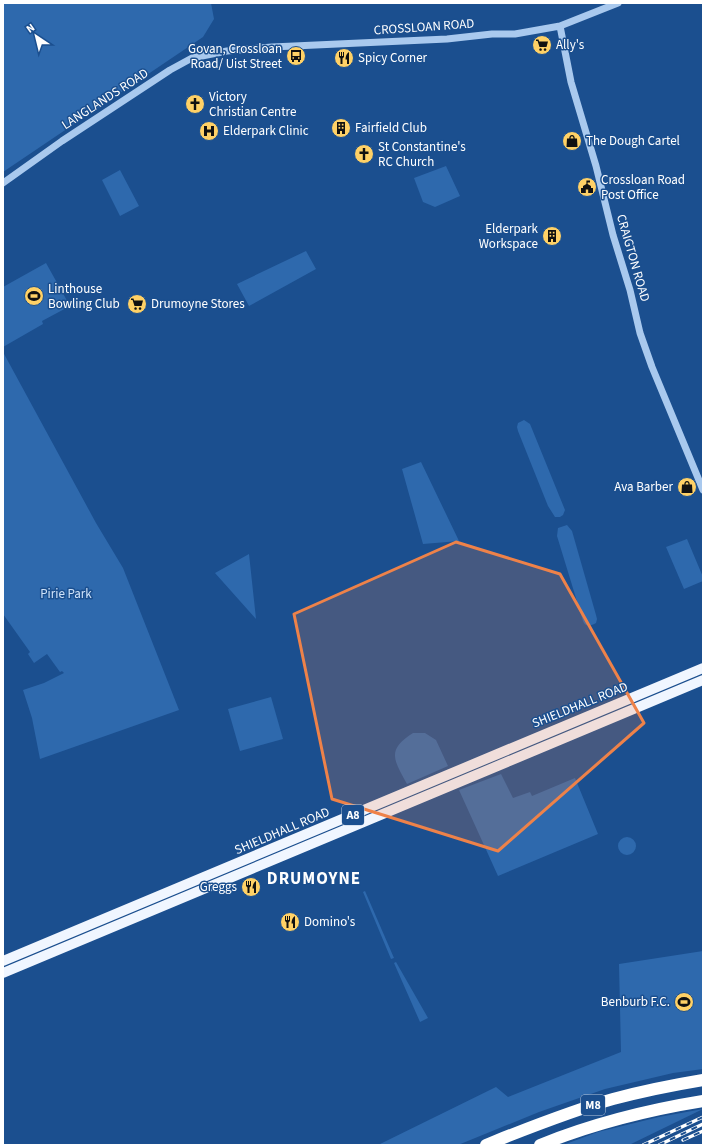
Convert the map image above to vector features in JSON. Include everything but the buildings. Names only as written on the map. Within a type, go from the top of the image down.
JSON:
[{"type":"highway","name":"M8","points":[[486,1145],[574,1111],[614,1099],[648,1090],[703,1080]]},
{"type":"highway","name":"M8","points":[[540,1145],[583,1129],[644,1112],[703,1101]]},
{"type":"main road","name":"SHIELDHALL ROAD","points":[[3,961],[703,668]]},
{"type":"main road","name":"SHIELDHALL ROAD","points":[[3,974],[703,680]]},
{"type":"street","name":"CROSSLOAN ROAD","points":[[227,52],[272,47],[446,39],[492,34],[515,34],[560,26],[618,3]]},
{"type":"street","name":"CRAIGTON ROAD","points":[[560,26],[572,82],[596,166],[613,235],[630,290],[640,333],[652,367],[703,490]]},
{"type":"street","name":"LANGLANDS ROAD","points":[[3,183],[62,141],[170,70],[192,58],[227,52]]},
{"type":"highlighted area","points":[[456,542],[560,574],[644,723],[498,851],[332,799],[294,614]]},
{"type":"green space","points":[[3,3],[211,3],[214,19],[203,37],[3,172]]},
{"type":"green space","points":[[446,166],[460,196],[435,207],[423,202],[414,178]]},
{"type":"green space","points":[[120,170],[139,206],[120,216],[102,180]]},
{"type":"green space","points":[[306,251],[316,269],[249,306],[237,284]]},
{"type":"green space","name":"Linthouse Bowling Club","points":[[46,263],[70,306],[42,321],[43,324],[3,347],[3,287]]},
{"type":"green space","name":"Pirie Park","points":[[3,352],[96,523],[123,568],[179,710],[40,759],[32,718],[23,690],[44,683],[64,673],[62,671],[60,672],[47,654],[34,663],[28,654],[30,652],[3,614]]},
{"type":"green space","points":[[524,420],[530,424],[565,510],[563,515],[560,517],[555,517],[548,506],[518,431],[518,423]]},
{"type":"green space","points":[[421,462],[459,541],[423,544],[402,469]]},
{"type":"green space","points":[[567,525],[572,531],[597,619],[596,623],[590,625],[585,624],[583,621],[557,536],[558,528]]},
{"type":"green space","points":[[687,539],[703,577],[703,581],[684,589],[666,547]]},
{"type":"green space","points":[[249,554],[256,619],[215,573]]},
{"type":"green space","points":[[271,697],[283,739],[240,751],[228,709]]},
{"type":"green space","points":[[413,733],[425,733],[436,740],[448,766],[407,784],[396,762],[395,756],[399,745],[404,739]]},
{"type":"green space","points":[[501,774],[513,798],[530,792],[532,796],[575,778],[598,834],[498,876],[459,790]]},
{"type":"green space","points":[[627,837],[633,840],[636,846],[633,852],[627,855],[621,852],[618,846],[621,840]]},
{"type":"green space","points":[[365,891],[394,958],[391,959],[363,892]]},
{"type":"green space","points":[[703,951],[703,1069],[673,1073],[605,1089],[539,1112],[458,1145],[378,1145],[496,1087],[508,1097],[621,1052],[619,964]]},
{"type":"green space","points":[[396,962],[428,1018],[420,1022],[394,963]]},
{"type":"green space","points":[[703,1109],[629,1145],[563,1145],[598,1132],[659,1117]]},
{"type":"railway","points":[[643,1145],[703,1117]]},
{"type":"railway","points":[[659,1145],[703,1124]]},
{"type":"railway","points":[[683,1140],[703,1131]]},
{"type":"place","name":"Ally's","points":[[542,45]]},
{"type":"place","name":"Govan, Crossloan Road/ Uist Street","points":[[296,56]]},
{"type":"place","name":"Spicy Corner","points":[[344,58]]},
{"type":"place","name":"Victory Christian Centre","points":[[195,104]]},
{"type":"place","name":"Fairfield Club","points":[[341,128]]},
{"type":"place","name":"Elderpark Clinic","points":[[209,131]]},
{"type":"place","name":"The Dough Cartel","points":[[572,141]]},
{"type":"place","name":"St Constantine's RC Church","points":[[364,154]]},
{"type":"place","name":"Crossloan Road Post Office","points":[[587,187]]},
{"type":"place","name":"Elderpark Workspace","points":[[552,236]]},
{"type":"place","name":"Linthouse Bowling Club","points":[[34,296]]},
{"type":"place","name":"Drumoyne Stores","points":[[137,304]]},
{"type":"place","name":"Ava Barber","points":[[687,487]]},
{"type":"place","name":"Greggs","points":[[251,887]]},
{"type":"place","name":"Domino's","points":[[290,922]]},
{"type":"place","name":"Benburb F.C.","points":[[684,1002]]},
{"type":"district","name":"DRUMOYNE","points":[[314,879]]}]
